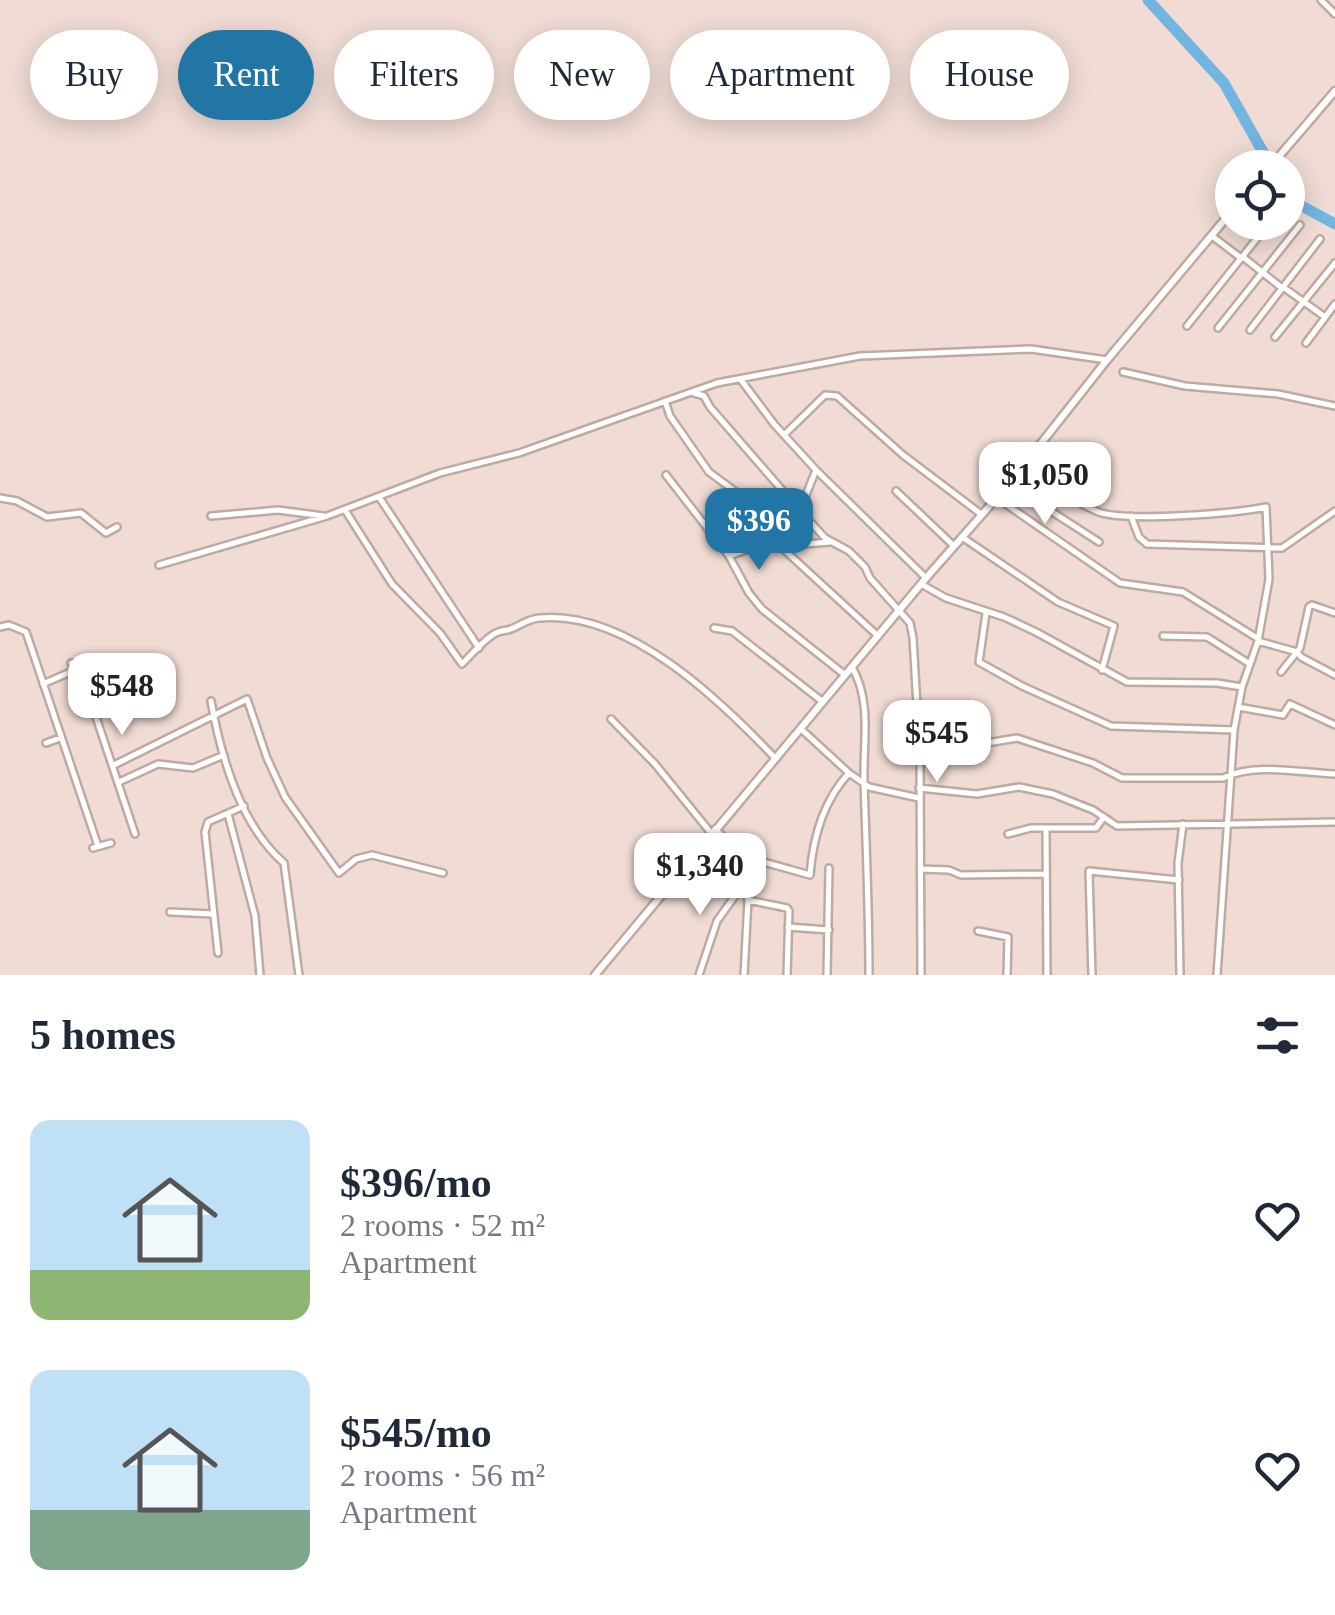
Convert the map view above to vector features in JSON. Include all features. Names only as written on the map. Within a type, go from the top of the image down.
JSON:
[{"type":"street","points":[[1321,0],[1335,14]]},
{"type":"street","points":[[1284,150],[1335,91]]},
{"type":"street","points":[[595,975],[1009,484],[1215,232]]},
{"type":"street","points":[[1212,236],[1324,317]]},
{"type":"street","points":[[1250,330],[1320,239]]},
{"type":"street","points":[[1187,326],[1256,240]]},
{"type":"street","points":[[1218,328],[1287,240]]},
{"type":"street","points":[[1276,337],[1335,264]]},
{"type":"street","points":[[1306,342],[1335,304]]},
{"type":"street","points":[[158,565],[327,516],[440,474],[740,379],[860,356],[1030,349],[1107,360]]},
{"type":"street","points":[[1123,372],[1185,386],[1278,394],[1335,406]]},
{"type":"street","points":[[740,379],[784,435],[924,581],[986,613],[1036,632],[1126,682],[1216,682],[1242,687]]},
{"type":"street","points":[[690,392],[704,396],[804,516],[832,542],[849,551],[910,623],[920,757],[921,975]]},
{"type":"street","points":[[784,435],[824,396],[837,396],[903,455],[982,514]]},
{"type":"street","points":[[664,401],[709,472],[736,492],[780,546],[878,636]]},
{"type":"street","points":[[1022,468],[1098,513],[1235,514],[1266,506],[1269,579],[1234,730],[1218,975]]},
{"type":"street","points":[[804,516],[802,505],[816,470]]},
{"type":"street","points":[[666,475],[730,556],[762,609],[845,675]]},
{"type":"street","points":[[1009,484],[1099,542]]},
{"type":"street","points":[[896,492],[954,546]]},
{"type":"street","points":[[379,497],[480,648]]},
{"type":"street","points":[[0,498],[47,517],[80,513],[106,533],[117,527]]},
{"type":"street","points":[[997,498],[1120,582],[1183,592],[1258,639],[1298,652],[1335,675]]},
{"type":"street","points":[[210,516],[278,510],[327,516]]},
{"type":"street","points":[[345,510],[392,584],[440,633],[462,664],[496,632],[542,618],[604,629],[663,658],[687,675],[776,759]]},
{"type":"street","points":[[1131,516],[1139,537],[1147,544],[1282,548],[1335,512]]},
{"type":"street","points":[[962,536],[1058,602],[1114,626],[1102,670]]},
{"type":"street","points":[[730,556],[751,548],[832,542]]},
{"type":"street","points":[[1281,672],[1298,652],[1308,607],[1335,613]]},
{"type":"street","points":[[986,613],[978,662],[1022,686],[1111,726],[1234,730]]},
{"type":"street","points":[[0,626],[24,628],[96,846],[111,843]]},
{"type":"street","points":[[714,628],[732,631],[824,702]]},
{"type":"street","points":[[1163,636],[1206,637],[1250,664]]},
{"type":"street","points":[[71,663],[114,765],[135,834]]},
{"type":"street","points":[[852,667],[866,702],[869,975]]},
{"type":"street","points":[[41,684],[76,669]]},
{"type":"street","points":[[114,765],[247,699],[262,747],[285,797],[339,873],[356,859],[372,855],[443,873]]},
{"type":"street","points":[[211,701],[224,755],[244,806],[274,855],[284,864],[298,975]]},
{"type":"street","points":[[1238,706],[1282,715],[1290,704],[1335,724]]},
{"type":"street","points":[[611,720],[713,831],[739,852],[810,875],[828,798],[849,773]]},
{"type":"street","points":[[801,730],[864,785],[919,798]]},
{"type":"street","points":[[46,742],[60,738]]},
{"type":"street","points":[[920,757],[958,753],[975,744],[1017,738],[1093,763],[1122,778],[1223,778],[1234,773],[1288,770],[1335,774]]},
{"type":"street","points":[[120,782],[158,764],[193,768],[224,755]]},
{"type":"street","points":[[919,788],[978,794],[1019,787],[1053,794],[1117,826],[1335,822]]},
{"type":"street","points":[[218,953],[205,832],[208,822],[244,806]]},
{"type":"street","points":[[228,814],[255,916],[260,975]]},
{"type":"street","points":[[1008,834],[1032,828],[1096,828],[1104,817]]},
{"type":"street","points":[[1180,975],[1178,880],[1183,824]]},
{"type":"street","points":[[1046,829],[1048,975]]},
{"type":"street","points":[[699,975],[717,921],[760,861]]},
{"type":"street","points":[[828,975],[829,868]]},
{"type":"street","points":[[920,868],[961,875],[1045,874]]},
{"type":"street","points":[[1092,975],[1088,871],[1178,880]]},
{"type":"street","points":[[742,886],[748,900],[744,975]]},
{"type":"street","points":[[748,900],[786,908],[787,975]]},
{"type":"street","points":[[170,912],[213,914]]},
{"type":"street","points":[[788,926],[829,930]]},
{"type":"street","points":[[978,931],[1008,937],[1007,975]]},
{"type":"waterway","points":[[1148,0],[1224,83],[1262,150]]},
{"type":"waterway","points":[[1305,208],[1335,224]]}]
